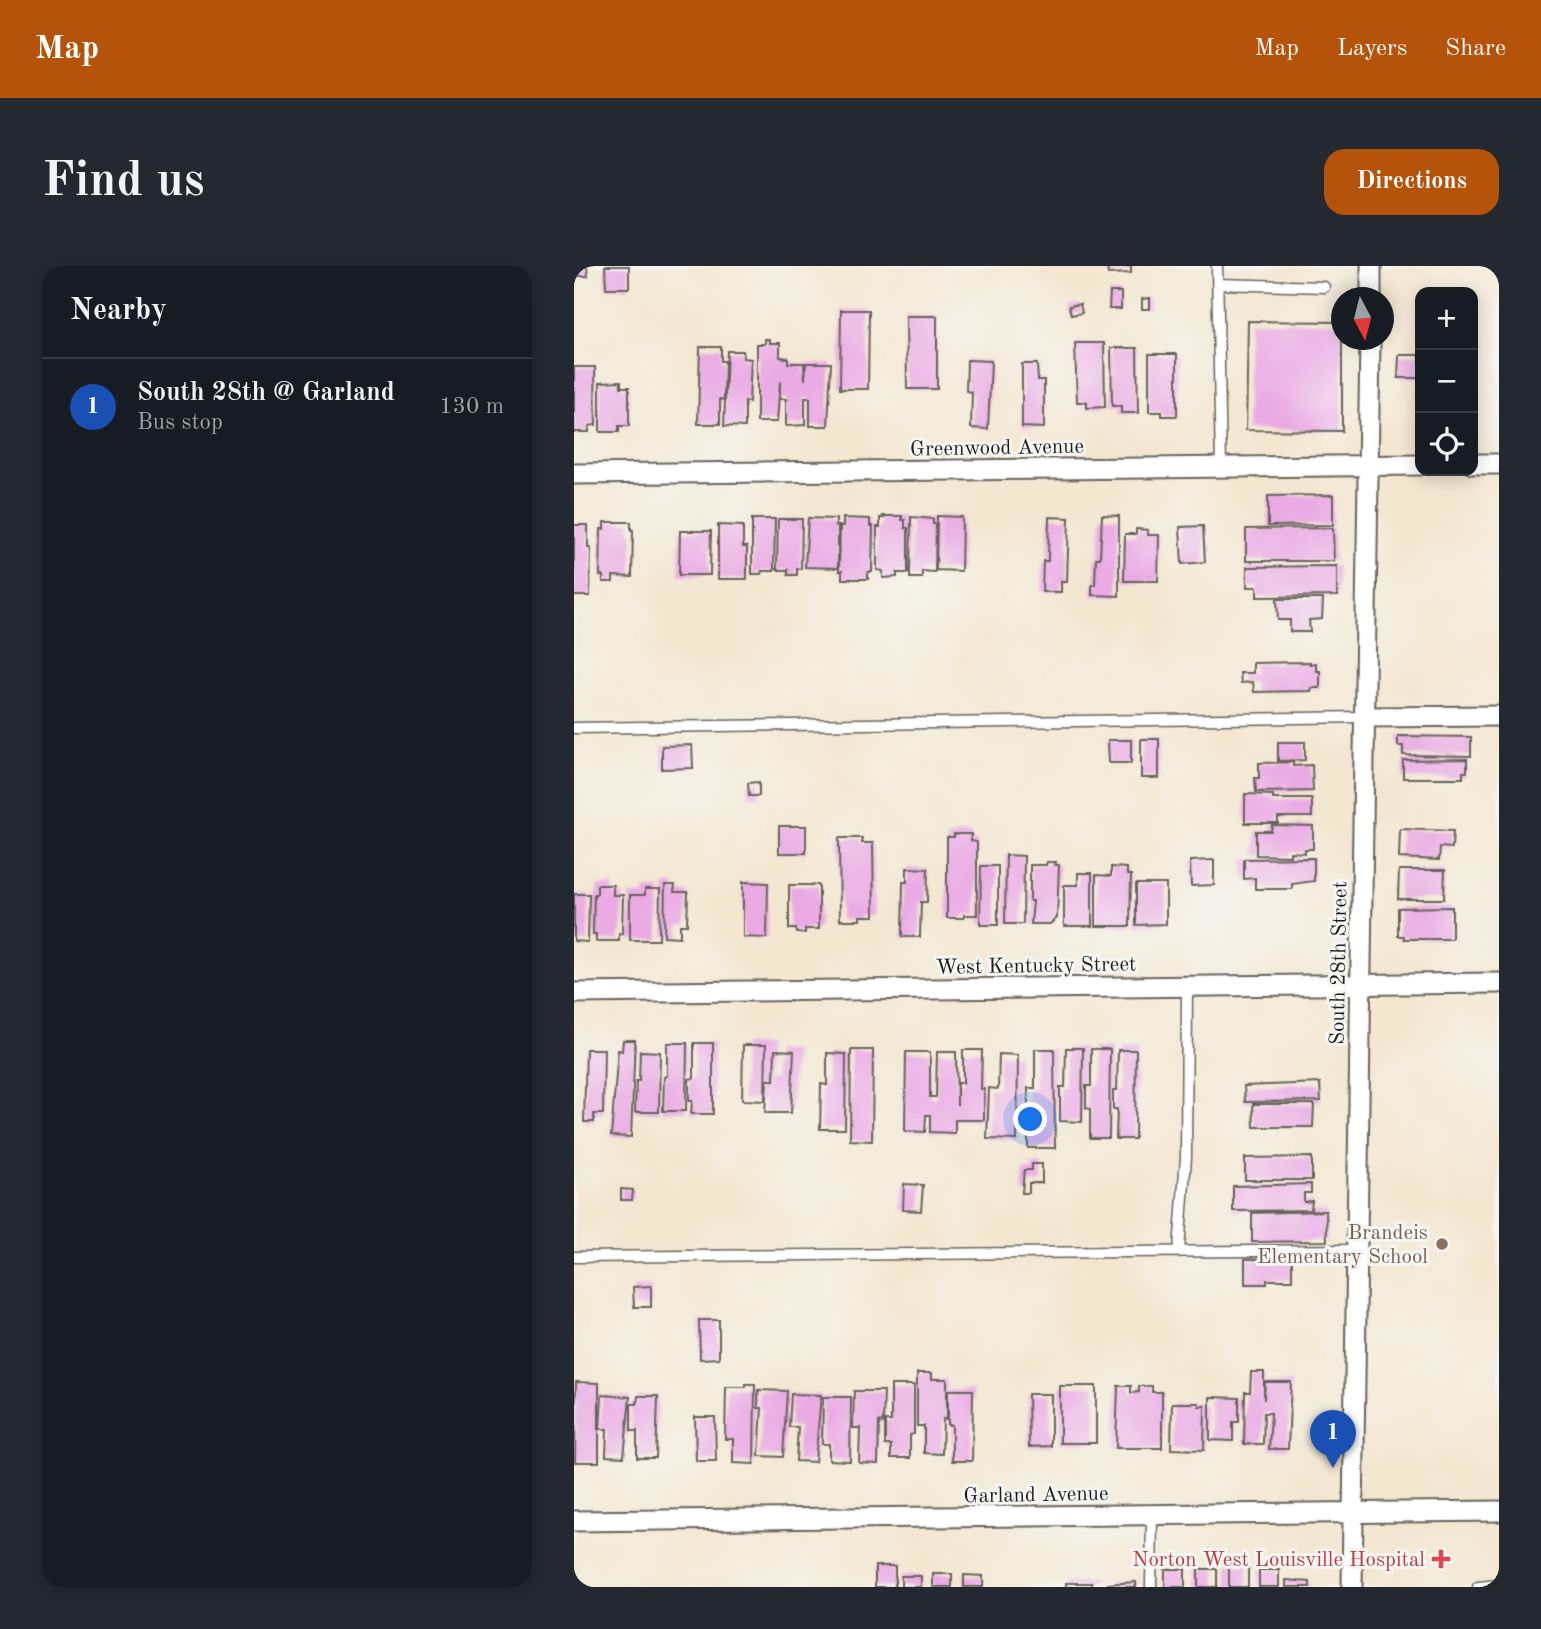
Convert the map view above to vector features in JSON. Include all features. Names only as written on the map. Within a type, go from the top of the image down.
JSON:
[{"type":"street","points":[[1371,266],[1371,287]]},
{"type":"street","name":"South 28th Street","points":[[1352,1587],[1370,350]]},
{"type":"street","name":"Greenwood Avenue","points":[[574,474],[1415,464]]},
{"type":"street","points":[[1478,464],[1499,464]]},
{"type":"street","points":[[1365,717],[1499,716]]},
{"type":"street","name":"West Kentucky Street","points":[[574,993],[1499,983]]},
{"type":"street","name":"Garland Avenue","points":[[574,1521],[1499,1511]]},
{"type":"lane","points":[[1217,266],[1220,467]]},
{"type":"lane","points":[[1218,284],[1324,287]]},
{"type":"lane","points":[[574,728],[1365,717]]},
{"type":"lane","points":[[1179,1250],[1186,1157],[1188,987]]},
{"type":"lane","points":[[574,1256],[1356,1250]]},
{"type":"lane","points":[[1151,1587],[1152,1516]]},
{"type":"lane","points":[[1479,1587],[1499,1585]]},
{"type":"building","points":[[574,266],[587,266],[588,276],[574,276]]},
{"type":"building","points":[[605,266],[629,266],[629,288],[606,288]]},
{"type":"building","points":[[1107,266],[1131,266],[1131,273],[1108,274]]},
{"type":"building","points":[[1110,292],[1121,292],[1121,309],[1109,309]]},
{"type":"building","points":[[1150,298],[1150,309],[1142,309],[1142,299]]},
{"type":"building","points":[[1080,304],[1082,313],[1071,315],[1069,306]]},
{"type":"building","points":[[841,310],[869,310],[868,389],[840,389]]},
{"type":"building","points":[[906,316],[937,316],[937,389],[907,389]]},
{"type":"building","points":[[1248,321],[1331,322],[1331,350],[1342,350],[1342,431],[1246,430]]},
{"type":"building","points":[[765,339],[770,339],[770,343],[780,343],[780,357],[788,358],[788,363],[804,363],[805,380],[806,363],[831,363],[828,426],[810,426],[810,398],[805,398],[805,425],[786,426],[786,399],[780,399],[780,381],[777,422],[757,422],[757,344],[765,344]]},
{"type":"building","points":[[1075,343],[1104,343],[1105,407],[1087,408],[1087,402],[1077,402]]},
{"type":"building","points":[[700,347],[721,347],[721,361],[725,361],[720,424],[698,424]]},
{"type":"building","points":[[1111,348],[1137,348],[1138,413],[1121,413],[1121,406],[1112,406]]},
{"type":"building","points":[[727,351],[743,351],[743,358],[751,359],[749,402],[745,402],[745,427],[724,426]]},
{"type":"building","points":[[1149,354],[1177,354],[1177,416],[1162,416],[1162,412],[1149,412]]},
{"type":"building","points":[[1399,355],[1415,355],[1415,378],[1398,378]]},
{"type":"building","points":[[967,360],[991,361],[988,429],[971,428],[972,392],[966,391]]},
{"type":"building","points":[[1022,364],[1037,364],[1038,380],[1044,380],[1044,428],[1022,427]]},
{"type":"building","points":[[574,367],[595,367],[596,425],[589,426],[589,432],[574,432]]},
{"type":"building","points":[[621,381],[621,387],[629,387],[629,426],[619,426],[619,432],[600,432],[600,382]]},
{"type":"building","points":[[1333,495],[1333,525],[1268,526],[1268,496]]},
{"type":"building","points":[[1102,515],[1119,516],[1119,596],[1092,595],[1096,558],[1100,558]]},
{"type":"building","points":[[883,516],[902,516],[905,528],[908,528],[908,573],[897,573],[897,577],[883,578],[883,571],[877,570],[877,527],[880,527],[880,518],[884,518]]},
{"type":"building","points":[[937,516],[962,517],[961,571],[936,570]]},
{"type":"building","points":[[911,517],[933,519],[933,524],[936,524],[935,572],[922,571],[922,578],[910,578]]},
{"type":"building","points":[[1049,517],[1069,518],[1067,582],[1061,582],[1061,592],[1042,592],[1043,561],[1048,561]]},
{"type":"building","points":[[808,518],[836,519],[838,568],[805,567]]},
{"type":"building","points":[[843,518],[870,519],[870,526],[873,526],[872,572],[868,572],[868,579],[842,579],[842,571],[839,571],[840,526],[843,526]]},
{"type":"building","points":[[752,519],[775,519],[774,571],[752,574]]},
{"type":"building","points":[[778,519],[802,519],[801,569],[797,569],[797,575],[788,575],[788,570],[777,570]]},
{"type":"building","points":[[604,522],[631,522],[632,577],[613,576],[613,582],[603,582],[603,575],[600,576],[601,529],[604,529]]},
{"type":"building","points":[[574,525],[588,525],[588,548],[591,548],[590,596],[574,596]]},
{"type":"building","points":[[718,525],[743,526],[743,547],[747,547],[747,579],[718,579]]},
{"type":"building","points":[[1203,526],[1205,562],[1182,564],[1180,527]]},
{"type":"building","points":[[1333,528],[1334,561],[1246,561],[1246,529]]},
{"type":"building","points":[[1136,529],[1148,530],[1148,535],[1159,535],[1158,581],[1124,581],[1125,534],[1136,534]]},
{"type":"building","points":[[680,531],[711,531],[710,575],[679,575]]},
{"type":"building","points":[[1337,566],[1337,596],[1257,597],[1257,587],[1247,587],[1247,567]]},
{"type":"building","points":[[1277,599],[1323,599],[1322,619],[1309,620],[1310,632],[1290,632],[1290,620],[1278,620]]},
{"type":"building","points":[[1253,663],[1316,663],[1316,671],[1320,671],[1320,688],[1311,688],[1311,691],[1254,692],[1253,682],[1241,683],[1240,673],[1253,673]]},
{"type":"building","points":[[1398,736],[1471,737],[1471,756],[1403,755],[1403,746],[1398,746]]},
{"type":"building","points":[[1141,739],[1159,739],[1159,778],[1141,778]]},
{"type":"building","points":[[1108,740],[1131,740],[1131,763],[1109,763]]},
{"type":"building","points":[[1278,742],[1305,742],[1305,760],[1278,761]]},
{"type":"building","points":[[692,745],[693,768],[662,769],[662,746]]},
{"type":"building","points":[[1467,759],[1467,772],[1463,772],[1463,778],[1403,778],[1403,760]]},
{"type":"building","points":[[1293,762],[1293,766],[1312,765],[1313,791],[1256,792],[1255,778],[1259,778],[1259,763]]},
{"type":"building","points":[[759,782],[759,796],[749,796],[748,783]]},
{"type":"building","points":[[1245,794],[1273,795],[1273,799],[1312,799],[1312,817],[1278,817],[1278,823],[1245,823]]},
{"type":"building","points":[[1272,825],[1313,826],[1313,849],[1305,849],[1305,853],[1290,852],[1290,856],[1256,855],[1256,831],[1271,831]]},
{"type":"building","points":[[779,826],[806,826],[806,853],[779,853]]},
{"type":"building","points":[[1400,829],[1453,831],[1452,848],[1440,847],[1439,860],[1399,858]]},
{"type":"building","points":[[954,834],[971,834],[971,841],[977,842],[977,915],[964,915],[964,918],[947,918],[947,837],[954,837]]},
{"type":"building","points":[[839,838],[862,838],[862,843],[873,843],[874,916],[860,916],[860,920],[840,920]]},
{"type":"building","points":[[1006,855],[1024,856],[1023,924],[1005,924]]},
{"type":"building","points":[[1314,858],[1314,881],[1292,884],[1292,889],[1255,889],[1255,878],[1244,879],[1244,859]]},
{"type":"building","points":[[1214,860],[1214,885],[1191,886],[1190,861]]},
{"type":"building","points":[[1047,862],[1056,862],[1055,865],[1059,865],[1057,918],[1050,924],[1031,924],[1033,901],[1030,901],[1030,865],[1046,865]]},
{"type":"building","points":[[981,866],[998,866],[998,925],[980,925]]},
{"type":"building","points":[[1111,867],[1127,868],[1127,875],[1131,875],[1130,926],[1096,926],[1096,875],[1111,876]]},
{"type":"building","points":[[907,868],[928,869],[927,902],[921,902],[920,937],[902,937],[903,882],[907,882]]},
{"type":"building","points":[[1399,870],[1445,870],[1444,899],[1398,899]]},
{"type":"building","points":[[1078,873],[1092,873],[1092,926],[1064,926],[1064,885],[1078,885]]},
{"type":"building","points":[[743,882],[768,883],[767,938],[743,937]]},
{"type":"building","points":[[1136,884],[1166,884],[1166,924],[1136,925]]},
{"type":"building","points":[[597,885],[613,885],[613,895],[623,895],[622,934],[619,934],[619,941],[596,941],[596,934],[593,934],[594,894],[597,894]]},
{"type":"building","points":[[665,885],[675,885],[674,892],[688,892],[687,925],[680,925],[680,937],[664,936]]},
{"type":"building","points":[[789,885],[819,885],[819,929],[805,929],[805,933],[797,933],[796,929],[789,929]]},
{"type":"building","points":[[645,889],[660,889],[659,940],[630,940],[630,895],[645,895]]},
{"type":"building","points":[[574,894],[589,894],[588,942],[574,941]]},
{"type":"building","points":[[1452,907],[1452,939],[1404,939],[1404,936],[1398,936],[1398,908]]},
{"type":"building","points":[[623,1040],[635,1040],[631,1137],[611,1136],[618,1050],[622,1051]]},
{"type":"building","points":[[667,1043],[687,1043],[686,1111],[663,1111]]},
{"type":"building","points":[[694,1043],[713,1043],[713,1114],[691,1114],[689,1079],[694,1078]]},
{"type":"building","points":[[743,1045],[766,1045],[765,1101],[742,1100]]},
{"type":"building","points":[[1066,1048],[1083,1048],[1082,1122],[1060,1121],[1060,1087],[1065,1087]]},
{"type":"building","points":[[586,1049],[604,1049],[603,1114],[594,1114],[594,1122],[584,1122]]},
{"type":"building","points":[[1035,1049],[1054,1049],[1055,1148],[1028,1148],[1028,1088],[1035,1088]]},
{"type":"building","points":[[1091,1049],[1110,1049],[1109,1138],[1090,1138],[1090,1109],[1086,1108],[1086,1086],[1091,1086]]},
{"type":"building","points":[[775,1050],[794,1051],[791,1113],[765,1113],[767,1080],[774,1080]]},
{"type":"building","points":[[851,1050],[873,1050],[872,1141],[850,1140]]},
{"type":"building","points":[[963,1050],[982,1050],[981,1089],[984,1089],[984,1120],[955,1120],[955,1133],[930,1132],[930,1115],[926,1115],[925,1132],[905,1131],[906,1052],[930,1052],[930,1097],[936,1097],[937,1052],[956,1052],[957,1105],[957,1083],[963,1083]]},
{"type":"building","points":[[1118,1050],[1136,1050],[1135,1139],[1116,1139],[1117,1109],[1113,1109],[1113,1090],[1117,1090]]},
{"type":"building","points":[[640,1051],[660,1052],[659,1112],[635,1112]]},
{"type":"building","points":[[827,1053],[846,1054],[845,1129],[820,1129],[821,1084],[827,1085]]},
{"type":"building","points":[[999,1054],[1018,1055],[1017,1140],[987,1139],[989,1088],[998,1089]]},
{"type":"building","points":[[1320,1083],[1321,1101],[1245,1102],[1244,1086]]},
{"type":"building","points":[[1253,1104],[1314,1104],[1313,1127],[1254,1127]]},
{"type":"building","points":[[1312,1157],[1312,1180],[1245,1180],[1245,1158]]},
{"type":"building","points":[[1032,1164],[1042,1164],[1042,1183],[1029,1183],[1029,1193],[1022,1193],[1024,1170],[1032,1170]]},
{"type":"building","points":[[904,1184],[923,1185],[921,1211],[903,1210]]},
{"type":"building","points":[[1311,1184],[1311,1193],[1304,1193],[1304,1202],[1312,1201],[1311,1210],[1233,1211],[1233,1186]]},
{"type":"building","points":[[621,1189],[633,1190],[632,1200],[621,1200]]},
{"type":"building","points":[[1326,1211],[1327,1241],[1252,1242],[1252,1213]]},
{"type":"building","points":[[1245,1259],[1292,1259],[1292,1280],[1267,1280],[1267,1284],[1245,1284]]},
{"type":"building","points":[[651,1286],[651,1307],[634,1307],[633,1287]]},
{"type":"building","points":[[699,1320],[719,1320],[719,1358],[700,1359]]},
{"type":"building","points":[[1251,1372],[1264,1372],[1264,1400],[1265,1382],[1291,1382],[1288,1449],[1269,1449],[1271,1413],[1264,1413],[1263,1444],[1244,1444],[1245,1392],[1250,1392]]},
{"type":"building","points":[[917,1373],[932,1373],[932,1379],[947,1379],[947,1419],[943,1419],[942,1454],[924,1453],[924,1426],[917,1426]]},
{"type":"building","points":[[576,1382],[599,1383],[599,1462],[575,1462]]},
{"type":"building","points":[[746,1384],[755,1384],[754,1464],[733,1463],[733,1439],[725,1439],[726,1387],[746,1387]]},
{"type":"building","points":[[891,1385],[914,1385],[914,1434],[910,1435],[910,1458],[891,1458],[891,1445],[885,1445],[885,1421],[891,1421]]},
{"type":"building","points":[[1060,1386],[1096,1386],[1096,1443],[1060,1443]]},
{"type":"building","points":[[1118,1386],[1131,1386],[1131,1393],[1139,1392],[1139,1386],[1152,1386],[1152,1392],[1162,1392],[1162,1448],[1116,1448]]},
{"type":"building","points":[[758,1390],[787,1391],[783,1457],[759,1456],[762,1408],[758,1408]]},
{"type":"building","points":[[948,1390],[973,1390],[972,1461],[952,1461]]},
{"type":"building","points":[[854,1391],[884,1391],[883,1423],[879,1422],[878,1464],[859,1463],[860,1428],[853,1428]]},
{"type":"building","points":[[791,1394],[821,1395],[815,1462],[796,1461],[798,1427],[789,1427]]},
{"type":"building","points":[[1028,1394],[1051,1394],[1051,1446],[1029,1447]]},
{"type":"building","points":[[602,1395],[630,1397],[624,1457],[606,1456],[607,1429],[600,1429]]},
{"type":"building","points":[[638,1396],[658,1396],[656,1458],[637,1458],[637,1431],[631,1431],[631,1404],[637,1404]]},
{"type":"building","points":[[823,1397],[851,1397],[850,1461],[829,1460],[829,1444],[822,1444]]},
{"type":"building","points":[[1210,1397],[1239,1398],[1239,1422],[1233,1422],[1233,1441],[1210,1440]]},
{"type":"building","points":[[1172,1403],[1199,1403],[1199,1406],[1205,1406],[1204,1450],[1171,1449]]},
{"type":"building","points":[[695,1417],[715,1417],[716,1461],[696,1461]]},
{"type":"building","points":[[1229,1564],[1248,1564],[1248,1587],[1229,1587]]},
{"type":"building","points":[[875,1566],[895,1566],[895,1587],[875,1587]]},
{"type":"building","points":[[1165,1569],[1185,1569],[1185,1587],[1165,1587]]},
{"type":"building","points":[[1198,1569],[1217,1569],[1217,1587],[1198,1587]]},
{"type":"building","points":[[1259,1570],[1279,1570],[1279,1587],[1259,1587]]},
{"type":"building","points":[[933,1574],[952,1574],[952,1587],[933,1587]]},
{"type":"building","points":[[964,1575],[983,1576],[983,1587],[964,1587]]},
{"type":"building","points":[[901,1576],[921,1576],[921,1587],[901,1587]]},
{"type":"building","points":[[1286,1580],[1310,1582],[1310,1587],[1286,1587]]},
{"type":"building","points":[[1136,1582],[1136,1587],[1108,1587],[1108,1584]]},
{"type":"building","points":[[1066,1583],[1092,1583],[1092,1587],[1066,1587]]},
{"type":"place","name":"Brandeis Elementary School","points":[[1442,1244]]},
{"type":"place","name":"South 28th @ Garland","points":[[1333,1468]]},
{"type":"place","name":"Norton West Louisville Hospital","points":[[1441,1559]]}]
